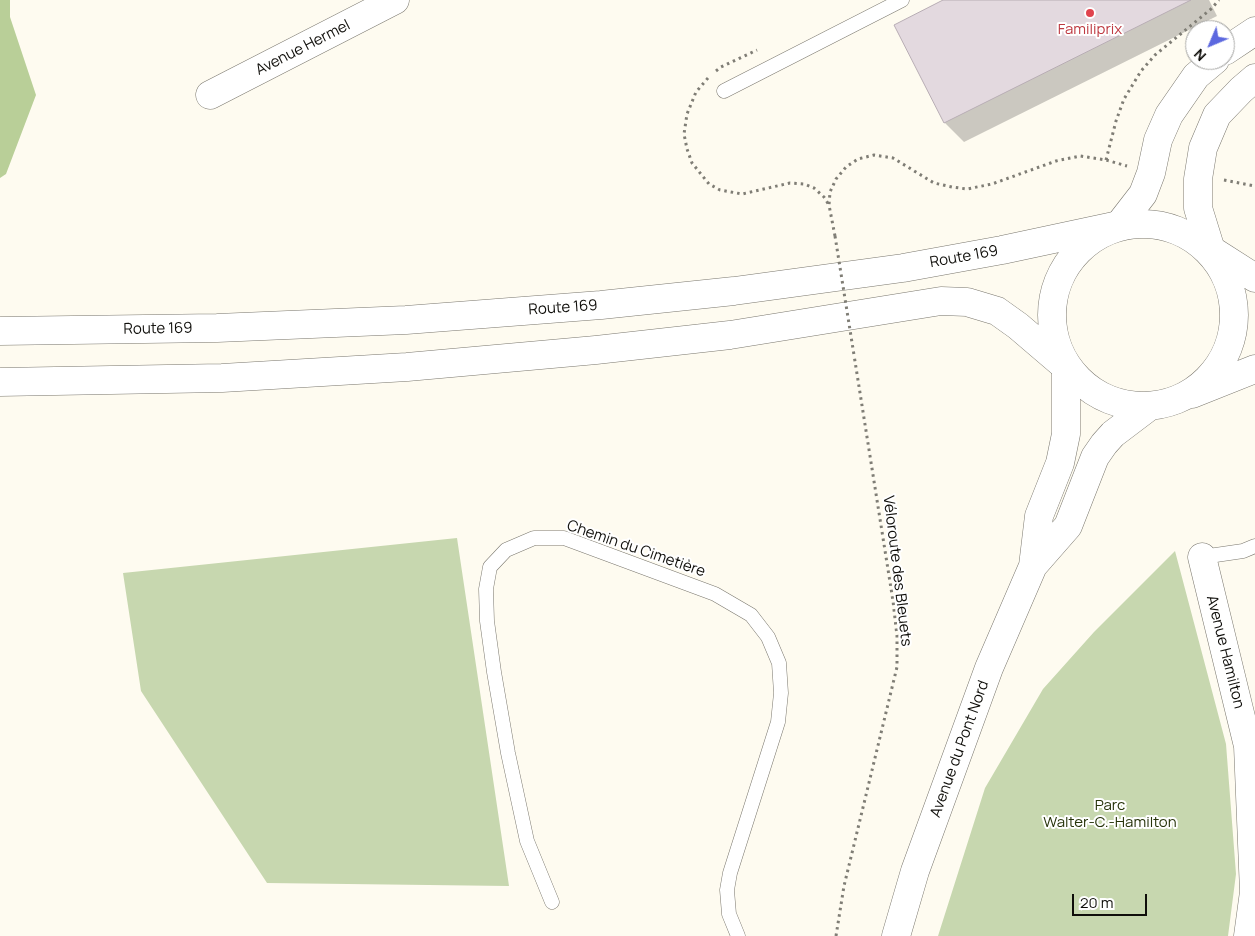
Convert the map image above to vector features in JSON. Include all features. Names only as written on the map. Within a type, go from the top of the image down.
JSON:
[{"type":"main road","name":"Avenue Hermel","points":[[210,95],[396,0]]},
{"type":"main road","points":[[1235,45],[1255,31]]},
{"type":"main road","points":[[1066,367],[1055,341],[1052,310],[1061,280],[1075,258],[1096,238],[1119,225],[1143,194],[1151,173],[1158,140],[1169,114],[1196,76],[1203,70]]},
{"type":"main road","points":[[1175,401],[1202,381],[1220,358],[1230,332],[1236,302],[1229,275],[1211,250],[1198,208],[1198,179],[1203,148],[1217,115],[1255,78]]},
{"type":"main road","name":"Route 169","points":[[0,331],[217,328],[406,320],[601,305],[734,291],[903,268],[1002,250],[1119,225],[1156,223],[1186,232],[1211,250]]},
{"type":"main road","points":[[1211,250],[1255,278]]},
{"type":"main road","points":[[0,382],[222,378],[406,367],[596,350],[730,334],[941,301],[967,302],[997,311],[1018,326],[1066,367],[1089,390],[1116,404],[1146,409],[1175,401],[1255,370]]},
{"type":"main road","name":"Avenue du Pont Nord","points":[[896,936],[915,871],[989,668],[1033,566],[1040,516],[1060,462],[1066,434],[1066,367]]},
{"type":"main road","name":"Avenue du Pont Nord","points":[[1033,566],[1068,526],[1091,465],[1104,444],[1113,434],[1146,409]]},
{"type":"main road","name":"Avenue Hamilton","points":[[1202,557],[1252,746],[1254,892],[1248,936]]},
{"type":"lane","points":[[724,91],[902,0]]},
{"type":"lane","name":"Chemin du Cimetière","points":[[552,902],[527,841],[508,753],[487,621],[486,589],[490,567],[506,550],[534,538],[564,538],[715,594],[751,615],[768,638],[778,662],[781,693],[778,722],[730,873],[727,890],[729,914],[738,936]]},
{"type":"lane","points":[[1202,557],[1243,551],[1255,546]]},
{"type":"path","points":[[828,205],[830,192],[836,179],[846,167],[858,159],[874,155],[893,158],[934,183],[966,189],[992,184],[1056,160],[1080,156],[1106,160],[1124,99],[1141,70],[1155,55],[1211,9],[1219,0]]},
{"type":"path","points":[[757,50],[721,67],[705,80],[696,92],[687,114],[684,134],[692,163],[710,184],[720,190],[742,194],[790,183],[804,184],[814,188],[824,197],[828,205]]},
{"type":"path","name":"Véloroute des Bleuets","points":[[828,205],[835,236],[897,636],[897,659],[892,691],[844,886],[836,936]]},
{"type":"green space","points":[[0,0],[10,0],[10,17],[36,95],[6,174],[0,178]]},
{"type":"green space","points":[[457,538],[509,886],[267,883],[141,691],[123,573]]},
{"type":"green space","name":"Parc Walter-C.-Hamilton","points":[[1175,551],[1226,744],[1236,874],[1228,936],[938,936],[985,788],[1043,689],[1094,632]]},
{"type":"building","points":[[943,0],[1191,0],[944,123],[894,25]]},
{"type":"place","name":"Familiprix","points":[[1090,13]]}]
